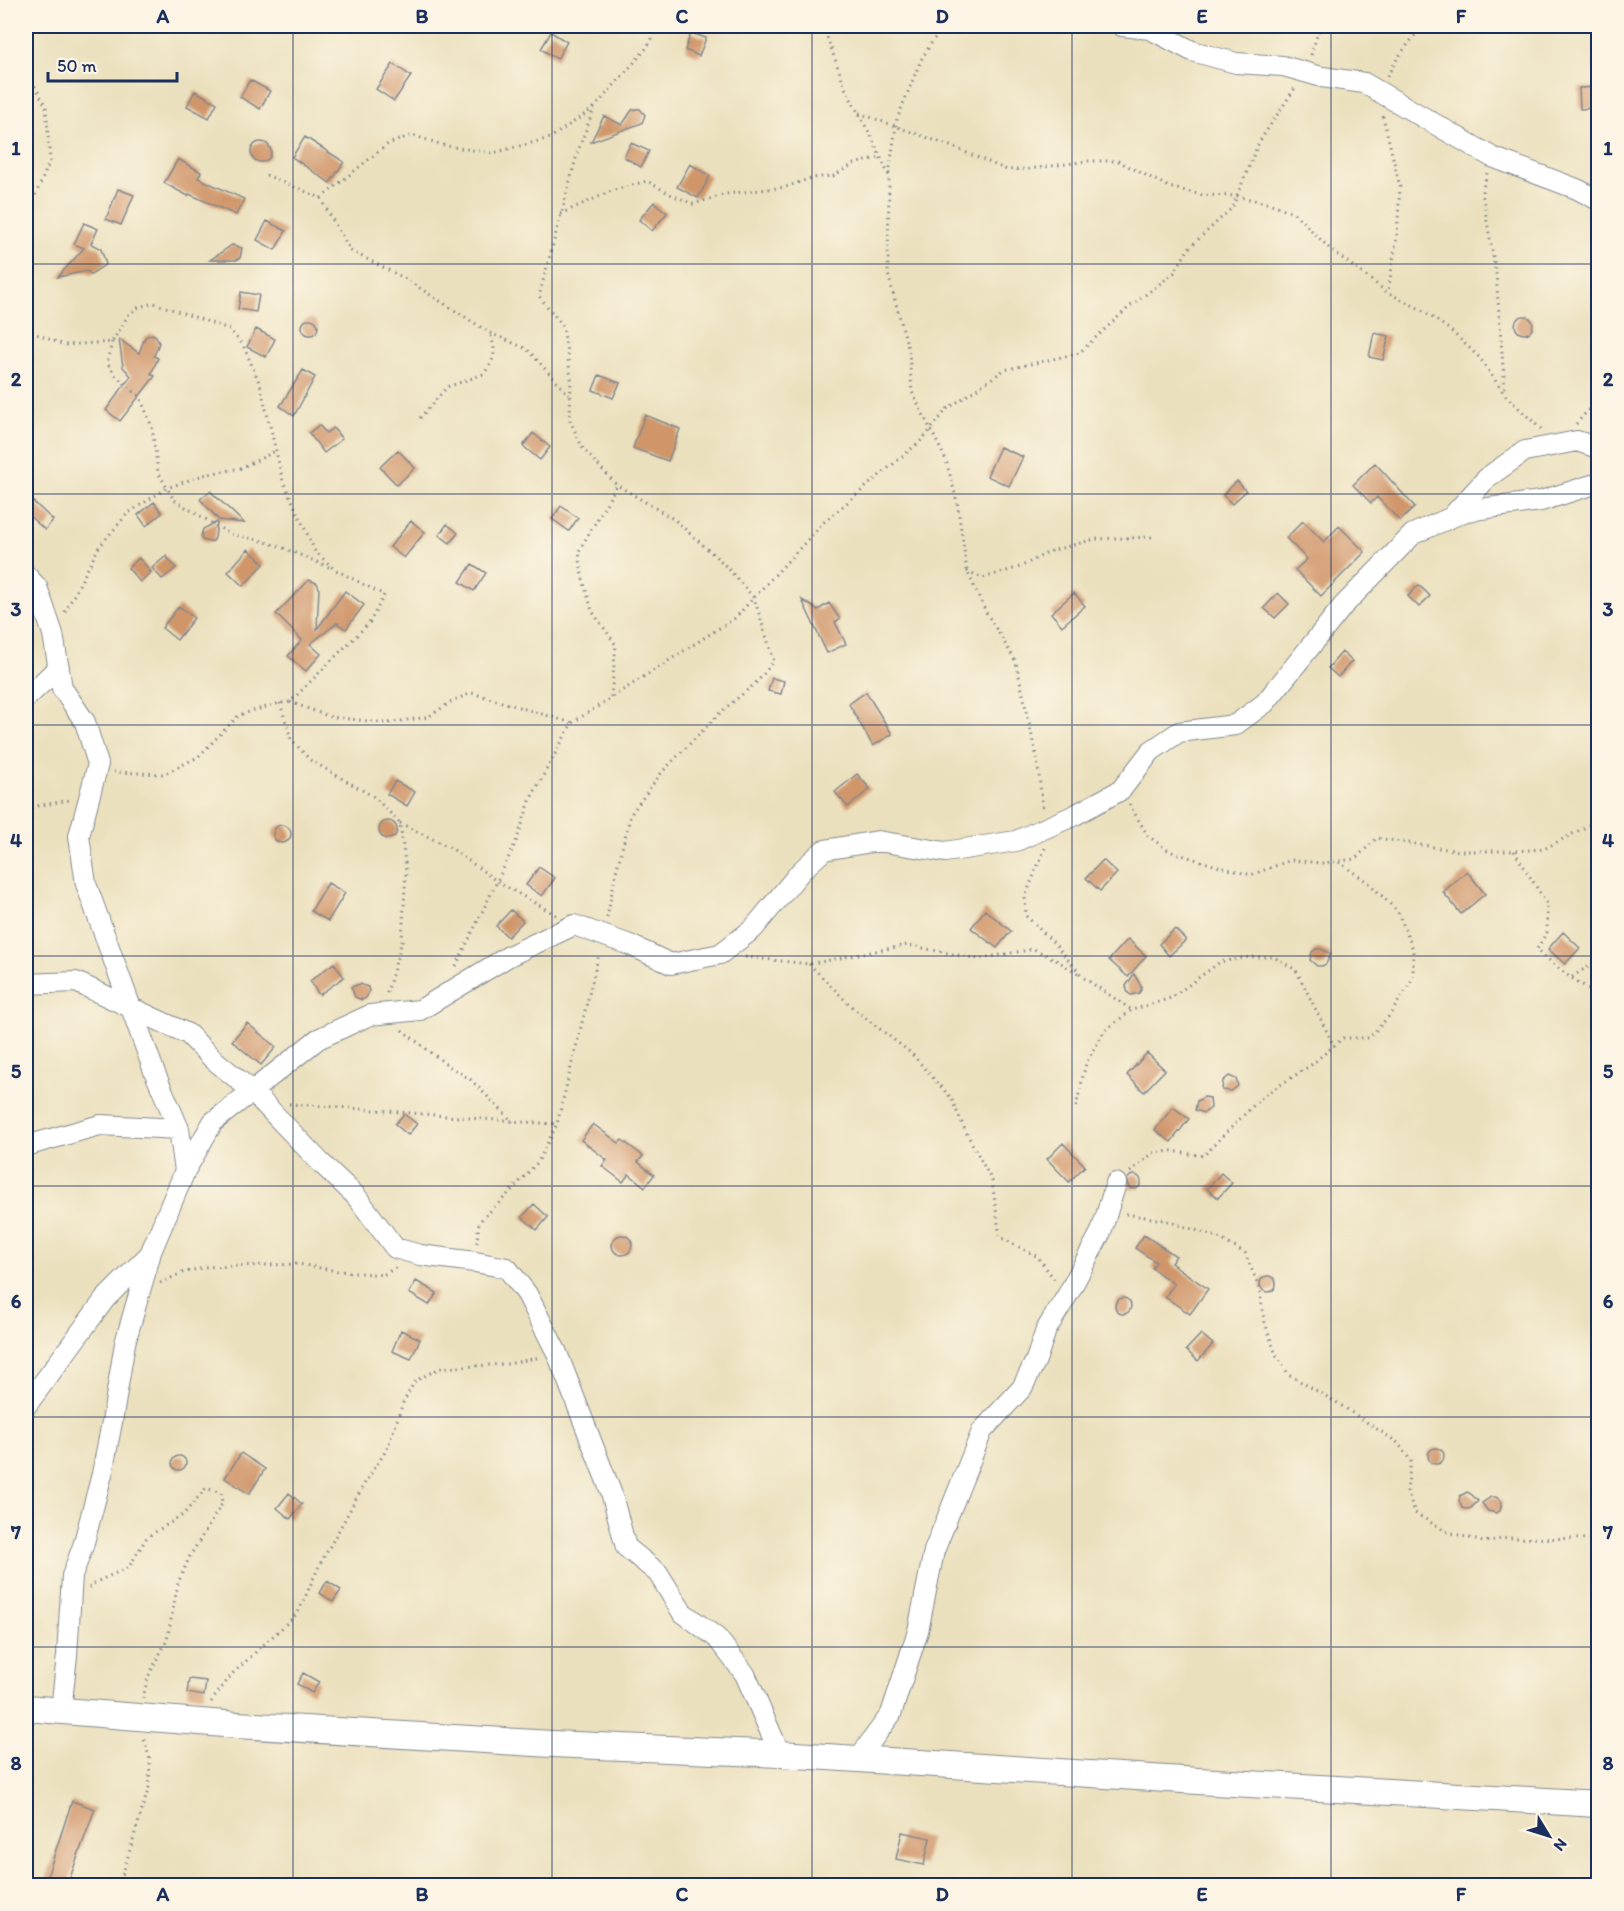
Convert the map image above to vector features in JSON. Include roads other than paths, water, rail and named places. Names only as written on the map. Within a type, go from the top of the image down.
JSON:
[{"type":"main road","points":[[26,1708],[552,1744],[780,1754],[1599,1804]]},
{"type":"street","points":[[1122,26],[1150,30],[1192,51],[1236,63],[1283,66],[1322,77],[1364,83],[1491,157],[1577,189],[1599,200]]},
{"type":"street","points":[[1452,517],[1488,477],[1525,451],[1577,441],[1599,448]]},
{"type":"street","points":[[61,1711],[72,1576],[83,1546],[102,1474],[125,1343],[150,1254],[185,1171],[213,1122],[258,1096],[318,1039],[370,1015],[420,1011],[508,956],[574,925],[630,945],[671,964],[720,954],[753,929],[801,871],[824,850],[878,841],[945,852],[1016,841],[1073,816],[1121,790],[1151,751],[1179,732],[1235,725],[1265,703],[1343,606],[1413,534],[1466,511],[1541,501],[1599,483]]},
{"type":"street","points":[[26,575],[37,587],[53,634],[62,688],[86,722],[98,764],[79,836],[86,884],[154,1071],[179,1129],[185,1171]]},
{"type":"street","points":[[26,698],[59,668]]},
{"type":"street","points":[[26,984],[76,982],[188,1034],[213,1059],[258,1096],[320,1162],[356,1196],[395,1248],[420,1255],[507,1268],[526,1294],[557,1353],[611,1492],[626,1547],[658,1573],[682,1612],[717,1638],[745,1674],[780,1754]]},
{"type":"street","points":[[26,1146],[100,1125],[179,1129]]},
{"type":"street","points":[[858,1759],[891,1714],[918,1631],[934,1551],[982,1431],[1022,1388],[1036,1360],[1046,1330],[1101,1232],[1116,1183]]},
{"type":"street","points":[[26,1406],[105,1299],[150,1254]]}]
